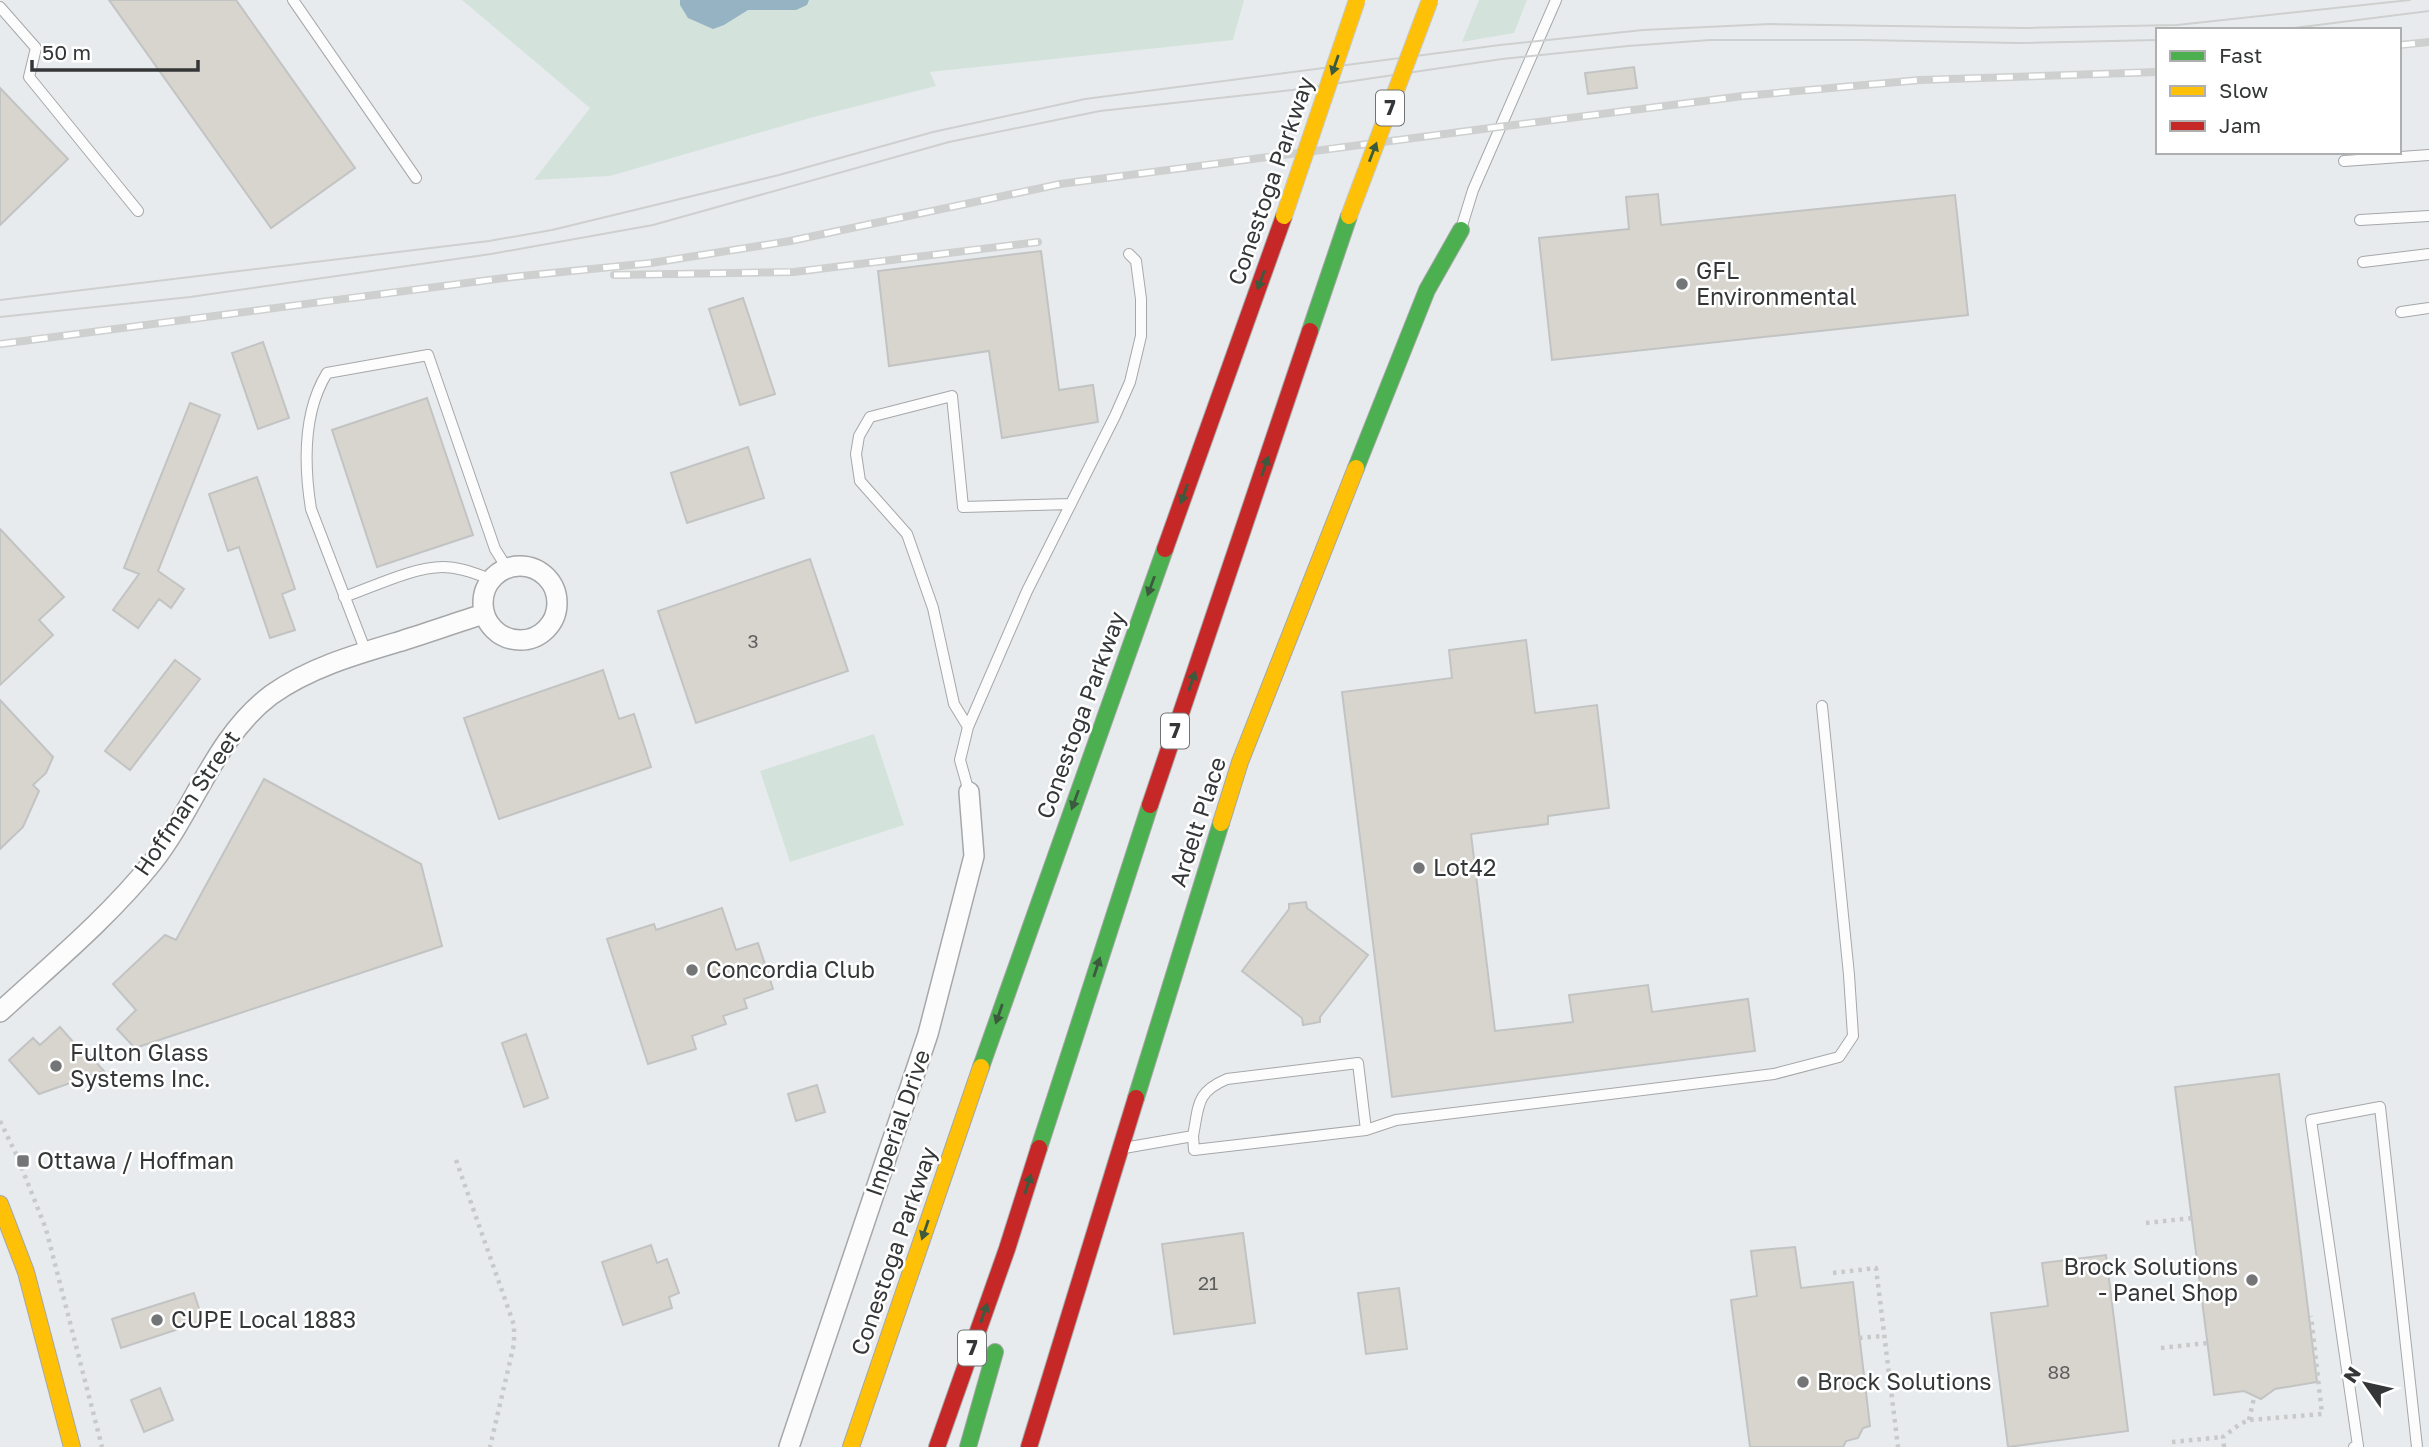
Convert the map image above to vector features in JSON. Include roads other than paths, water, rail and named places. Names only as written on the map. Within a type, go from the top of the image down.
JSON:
[{"type":"main road","name":"Conestoga Parkway","points":[[851,1447],[1028,930],[1284,216],[1357,0]]},
{"type":"main road","name":"7","points":[[937,1447],[1007,1248],[1124,880],[1349,216],[1430,0]]},
{"type":"main road","name":"Ardelt Place","points":[[1029,1447],[1240,762],[1427,290],[1461,230]]},
{"type":"main road","points":[[0,1205],[26,1272],[72,1447]]},
{"type":"main road","points":[[1007,1248],[1009,1288]]},
{"type":"main road","points":[[968,1447],[998,1341]]},
{"type":"street","points":[[520,566],[532,568],[543,574],[551,583],[556,595],[556,607],[553,619],[545,630],[523,640],[510,639],[499,634],[490,625],[484,614],[485,590],[499,574],[520,566]]},
{"type":"street","name":"Hoffman Street","points":[[0,1012],[87,932],[151,864],[179,824],[222,747],[244,719],[273,694],[292,681],[327,664],[484,614]]},
{"type":"street","name":"Imperial Drive","points":[[789,1447],[928,1034],[974,856],[969,792]]},
{"type":"lane","points":[[293,0],[416,178]]},
{"type":"lane","points":[[1461,230],[1473,190],[1556,0]]},
{"type":"lane","points":[[0,7],[36,48],[29,77],[138,211]]},
{"type":"lane","points":[[2344,162],[2429,155]]},
{"type":"lane","points":[[2360,220],[2429,216]]},
{"type":"lane","points":[[969,792],[960,761],[968,727],[1027,591],[1130,382],[1141,336],[1141,299],[1136,261],[1129,254]]},
{"type":"lane","points":[[2362,262],[2429,254]]},
{"type":"lane","points":[[2401,312],[2429,308]]},
{"type":"lane","points":[[344,597],[423,570],[444,567],[499,574],[495,549],[428,355],[327,373],[318,388],[309,421],[308,491],[311,509],[344,597],[366,652]]},
{"type":"lane","points":[[968,727],[954,704],[933,608],[907,534],[860,481],[856,454],[859,436],[870,417],[951,396],[963,507],[1071,504]]},
{"type":"lane","points":[[1366,1130],[1358,1063],[1227,1079],[1210,1086],[1200,1100],[1193,1136],[1194,1150],[1366,1130],[1396,1120],[1774,1074],[1839,1057],[1853,1036],[1822,706]]},
{"type":"lane","points":[[2354,1447],[2358,1446],[2311,1120],[2380,1107],[2417,1447]]},
{"type":"lane","points":[[1120,1149],[1193,1136]]},
{"type":"water","points":[[680,0],[809,0],[807,5],[796,10],[748,10],[713,29],[688,18]]},
{"type":"tram line","points":[[0,300],[489,241],[552,230],[779,175],[933,132],[1085,99],[1500,45],[1643,30],[1770,24],[2024,28],[2177,25],[2410,0]]},
{"type":"tram line","points":[[2294,28],[2429,11]]},
{"type":"tram line","points":[[0,317],[190,297],[491,254],[653,225],[949,142],[1100,111],[1292,90],[1502,59],[1710,40],[2017,43],[2156,40]]},
{"type":"railway","points":[[2401,45],[2429,42]]},
{"type":"railway","points":[[0,344],[512,277],[651,263],[790,241],[1060,184],[1743,96],[1920,80],[2156,72]]},
{"type":"railway","points":[[614,275],[794,272],[1038,242]]},
{"type":"place","name":"GFL Environmental","points":[[1682,284]]},
{"type":"place","name":"Lot42","points":[[1419,868]]},
{"type":"place","name":"Concordia Club","points":[[692,970]]},
{"type":"place","name":"Fulton Glass Systems Inc.","points":[[56,1066]]},
{"type":"place","name":"Ottawa / Hoffman","points":[[23,1161]]},
{"type":"place","name":"Brock Solutions - Panel Shop","points":[[2252,1280]]},
{"type":"place","name":"CUPE Local 1883","points":[[157,1320]]},
{"type":"place","name":"Brock Solutions","points":[[1803,1382]]}]
